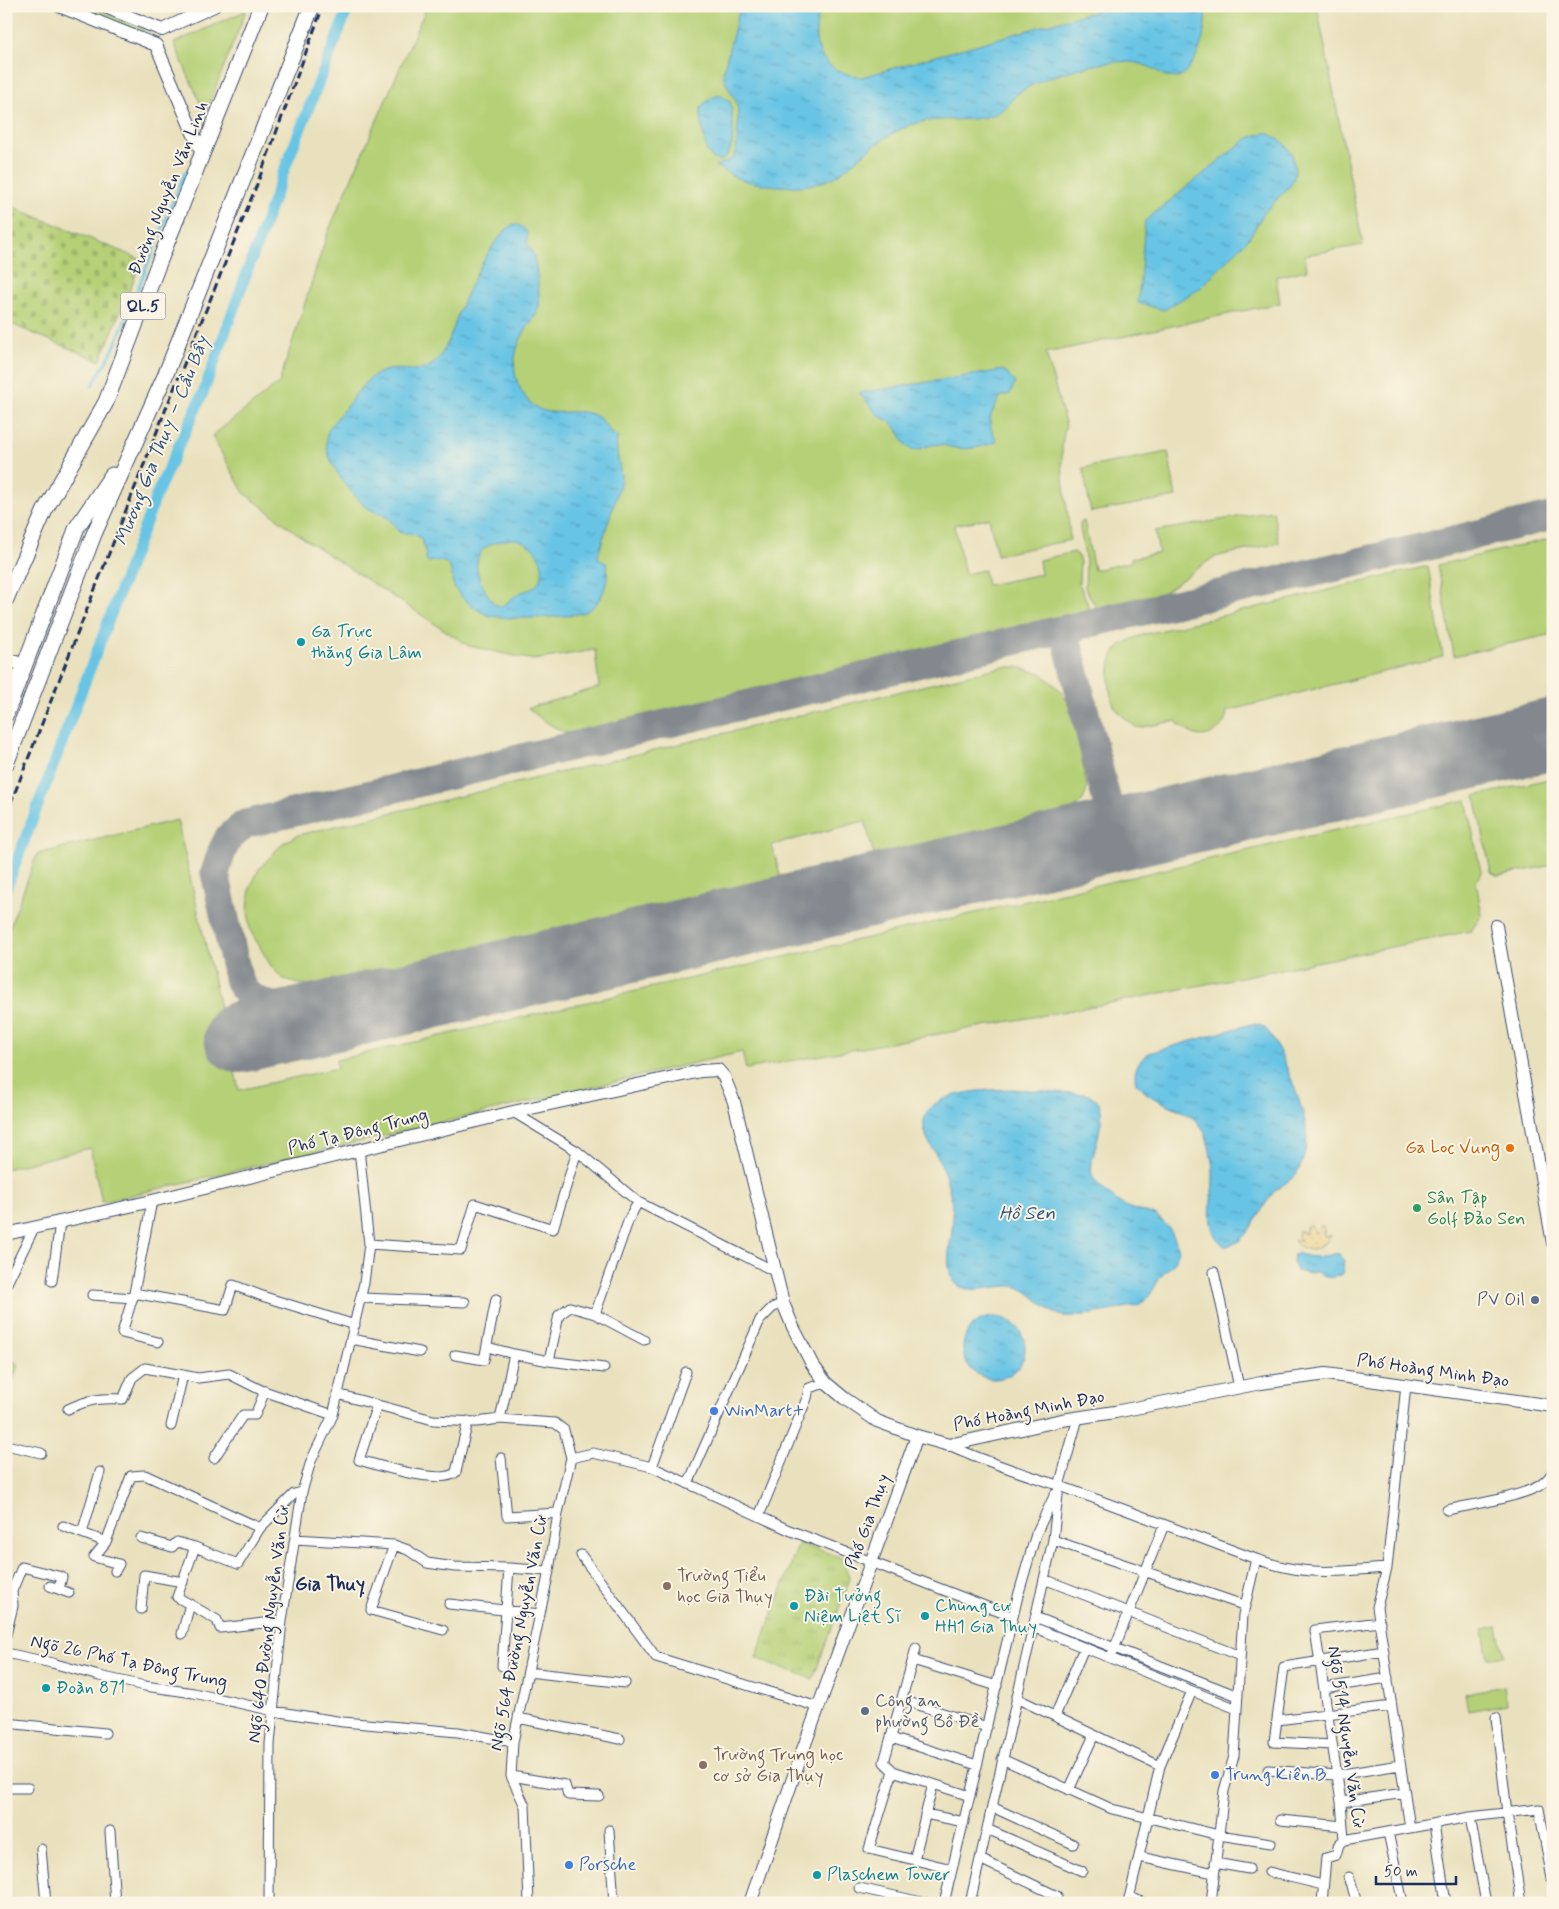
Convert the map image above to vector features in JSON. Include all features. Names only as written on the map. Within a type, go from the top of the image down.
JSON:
[{"type":"highway","name":"Đường Nguyễn Văn Linh","points":[[6,597],[45,510],[106,402],[261,6]]},
{"type":"highway","name":"QL.5","points":[[6,764],[94,534],[165,376],[312,6]]},
{"type":"highway","name":"QL.5","points":[[6,714],[11,688],[24,666],[77,527],[136,441]]},
{"type":"street","points":[[59,6],[156,45]]},
{"type":"street","points":[[103,6],[162,30]]},
{"type":"street","points":[[202,154],[156,45],[162,30],[214,6]]},
{"type":"street","points":[[6,659],[24,666]]},
{"type":"street","points":[[1496,926],[1553,1243]]},
{"type":"street","name":"Phố Tạ Đông Trung","points":[[6,1234],[152,1201],[513,1112],[701,1071],[718,1070]]},
{"type":"street","name":"Phố Hoàng Minh Đạo","points":[[718,1070],[724,1077],[734,1102],[783,1303],[806,1353],[826,1383],[860,1411],[877,1421],[917,1436],[949,1445],[1239,1387],[1326,1374],[1553,1406]]},
{"type":"street","points":[[513,1112],[577,1151],[638,1202],[776,1272]]},
{"type":"street","name":"Ngõ 640 Đường Nguyễn Văn Cừ","points":[[269,1903],[270,1744],[282,1621],[302,1492],[311,1462],[333,1415],[360,1298],[368,1244],[359,1149]]},
{"type":"street","points":[[368,1244],[461,1250],[475,1204],[553,1229],[577,1151]]},
{"type":"street","points":[[152,1201],[133,1295],[122,1333],[158,1342]]},
{"type":"street","points":[[595,1314],[629,1219],[638,1202]]},
{"type":"street","points":[[52,1281],[60,1222]]},
{"type":"street","points":[[6,1285],[34,1228]]},
{"type":"street","points":[[1214,1272],[1239,1387]]},
{"type":"street","points":[[92,1294],[133,1295],[225,1310],[233,1285],[355,1325]]},
{"type":"street","points":[[360,1298],[465,1302]]},
{"type":"street","points":[[455,1355],[484,1360],[496,1299]]},
{"type":"street","points":[[688,1484],[760,1320],[772,1308],[783,1303]]},
{"type":"street","points":[[549,1361],[559,1315],[570,1307],[595,1314],[644,1340]]},
{"type":"street","points":[[352,1339],[420,1352]]},
{"type":"street","points":[[487,1348],[549,1361],[604,1368]]},
{"type":"street","points":[[500,1419],[514,1354]]},
{"type":"street","points":[[68,1409],[87,1400],[123,1399],[132,1378],[144,1368],[198,1378],[229,1374],[265,1391],[333,1415]]},
{"type":"street","points":[[652,1468],[686,1372]]},
{"type":"street","points":[[171,1426],[183,1375]]},
{"type":"street","points":[[759,1516],[807,1398],[809,1388],[826,1383]]},
{"type":"street","points":[[1406,1385],[1387,1568],[1377,1607],[1410,1828]]},
{"type":"street","points":[[214,1458],[243,1415],[255,1415],[265,1391]]},
{"type":"street","points":[[337,1394],[433,1420],[468,1421],[500,1419],[555,1423],[564,1430],[571,1458],[593,1452],[652,1468],[759,1516],[872,1563],[1014,1617]]},
{"type":"street","points":[[377,1405],[359,1460],[412,1473],[444,1478],[453,1476],[456,1472],[468,1421]]},
{"type":"street","points":[[970,1903],[1053,1540],[1059,1486],[1078,1418]]},
{"type":"street","name":"Phố Gia Thụy","points":[[750,1903],[818,1707],[917,1436]]},
{"type":"street","points":[[6,1445],[41,1452]]},
{"type":"street","points":[[949,1445],[992,1464],[1059,1486],[1278,1566],[1306,1570],[1347,1571],[1387,1568]]},
{"type":"street","points":[[501,1458],[507,1516],[558,1513]]},
{"type":"street","name":"Ngõ 564 Đường Nguyễn Văn Cừ","points":[[529,1903],[525,1806],[511,1776],[513,1742],[549,1571],[558,1513],[571,1458]]},
{"type":"street","points":[[1447,1510],[1524,1492],[1546,1481],[1553,1471]]},
{"type":"street","points":[[82,1533],[100,1472]]},
{"type":"street","points":[[115,1571],[119,1564],[94,1557],[106,1542],[131,1476],[145,1475],[260,1528]]},
{"type":"street","points":[[944,1903],[1036,1534],[1059,1486]]},
{"type":"street","points":[[141,1538],[172,1547],[176,1542],[195,1547],[238,1564],[260,1528],[294,1494],[302,1492]]},
{"type":"street","points":[[1111,1658],[1144,1571],[1164,1525]]},
{"type":"street","points":[[63,1526],[106,1542]]},
{"type":"street","points":[[295,1539],[394,1546],[408,1550],[427,1563],[455,1567],[549,1571]]},
{"type":"street","points":[[1053,1540],[1246,1606]]},
{"type":"street","points":[[394,1546],[371,1610],[443,1630]]},
{"type":"street","points":[[195,1547],[177,1597],[217,1620],[220,1628],[282,1621]]},
{"type":"street","points":[[581,1555],[656,1657],[818,1707]]},
{"type":"street","points":[[1211,1903],[1224,1791],[1234,1756],[1240,1656],[1246,1606],[1256,1559]]},
{"type":"street","points":[[6,1635],[13,1606],[12,1591],[22,1567],[62,1577],[59,1589]]},
{"type":"street","points":[[502,1666],[509,1568]]},
{"type":"street","points":[[141,1610],[144,1575],[182,1582]]},
{"type":"street","points":[[1044,1579],[1240,1656]]},
{"type":"street","points":[[50,1586],[69,1593]]},
{"type":"street","points":[[182,1634],[190,1604]]},
{"type":"street","points":[[449,1604],[540,1614]]},
{"type":"street","points":[[1035,1618],[1238,1696]]},
{"type":"street","name":"Ngõ 514 Nguyễn Văn Cừ","points":[[1322,1903],[1326,1858],[1336,1855],[1339,1844],[1344,1840],[1341,1802],[1315,1630],[1380,1622]]},
{"type":"street","points":[[1032,1627],[1237,1709]]},
{"type":"street","points":[[916,1648],[884,1762],[893,1771],[970,1796]]},
{"type":"street","points":[[1055,1716],[1084,1648]]},
{"type":"street","points":[[1332,1745],[1274,1742],[1284,1667],[1384,1651]]},
{"type":"street","name":"Ngõ 26 Phố Tạ Đông Trung","points":[[6,1653],[145,1686],[194,1693],[274,1711],[344,1722],[458,1732],[513,1742]]},
{"type":"street","points":[[913,1660],[997,1686]]},
{"type":"street","points":[[528,1672],[625,1684]]},
{"type":"street","points":[[1324,1688],[1388,1678]]},
{"type":"street","points":[[1143,1903],[1129,1900],[1160,1766],[1192,1691]]},
{"type":"street","points":[[1016,1698],[1160,1766]]},
{"type":"street","points":[[902,1700],[987,1727]]},
{"type":"street","points":[[1277,1720],[1392,1706]]},
{"type":"street","points":[[518,1718],[620,1739]]},
{"type":"street","points":[[1496,1718],[1507,1813],[1521,1903]]},
{"type":"street","points":[[6,1723],[105,1733]]},
{"type":"street","points":[[1069,1790],[1094,1735]]},
{"type":"street","points":[[891,1738],[977,1766]]},
{"type":"street","points":[[1002,1759],[1112,1809],[1219,1835],[1271,1843]]},
{"type":"street","points":[[1268,1770],[1336,1775],[1400,1765]]},
{"type":"street","points":[[893,1771],[869,1849],[952,1869]]},
{"type":"street","points":[[511,1776],[566,1785],[568,1795],[599,1796]]},
{"type":"street","points":[[914,1860],[933,1784]]},
{"type":"street","points":[[6,1788],[28,1788]]},
{"type":"street","points":[[1341,1802],[1405,1793]]},
{"type":"street","points":[[992,1807],[1073,1844]]},
{"type":"street","points":[[1344,1840],[1470,1817],[1538,1809],[1553,1884]]},
{"type":"street","points":[[925,1814],[964,1822]]},
{"type":"street","points":[[1470,1817],[1486,1903]]},
{"type":"street","points":[[1280,1820],[1343,1826]]},
{"type":"street","points":[[1434,1824],[1446,1903]]},
{"type":"street","points":[[986,1828],[1082,1871]]},
{"type":"street","points":[[608,1830],[614,1903]]},
{"type":"street","points":[[110,1831],[114,1903]]},
{"type":"street","points":[[1388,1832],[1403,1903]]},
{"type":"street","points":[[41,1849],[46,1903]]},
{"type":"street","points":[[1140,1857],[1214,1868],[1248,1869]]},
{"type":"street","points":[[980,1859],[1057,1896]]},
{"type":"street","points":[[1269,1872],[1323,1885]]},
{"type":"street","points":[[1349,1877],[1357,1903]]},
{"type":"street","points":[[859,1888],[926,1903]]},
{"type":"green space","points":[[71,6],[90,6],[142,27],[144,31],[142,33]]},
{"type":"green space","points":[[427,6],[1317,6],[1363,245],[1305,255],[1307,270],[1276,277],[1280,303],[1046,353],[1066,426],[1063,439],[1062,468],[1070,540],[997,555],[989,518],[954,525],[965,574],[984,570],[987,585],[1041,574],[1039,560],[1074,552],[1078,555],[1080,562],[1079,583],[1093,616],[584,738],[576,736],[554,727],[528,708],[599,687],[595,650],[533,660],[469,646],[306,540],[244,493],[212,436],[279,383],[328,232]]},
{"type":"green space","points":[[246,11],[205,114],[174,43]]},
{"type":"green space","points":[[6,204],[142,260],[100,361],[6,322]]},
{"type":"green space","points":[[1168,452],[1176,497],[1091,512],[1083,468]]},
{"type":"green space","points":[[1273,511],[1279,543],[1214,557],[1157,597],[1139,605],[1100,614],[1085,588],[1086,562],[1080,528],[1080,523],[1084,521],[1094,570],[1131,562],[1131,558],[1159,553],[1155,531]]},
{"type":"green space","points":[[1553,538],[1553,634],[1454,656],[1438,565]]},
{"type":"green space","points":[[1428,566],[1443,657],[1227,711],[1220,728],[1204,736],[1191,733],[1175,721],[1137,728],[1120,713],[1112,701],[1109,676],[1114,653],[1124,643],[1135,638]]},
{"type":"green space","points":[[1002,667],[1017,667],[1041,673],[1059,689],[1072,708],[1087,787],[1086,794],[1081,803],[1057,816],[874,856],[865,821],[772,845],[781,879],[316,986],[298,984],[282,978],[271,966],[250,930],[248,909],[250,888],[259,869],[283,843],[298,835]]},
{"type":"green space","points":[[1553,778],[1553,865],[1498,876],[1491,872],[1475,796]]},
{"type":"green space","points":[[1466,800],[1481,872],[1476,882],[1482,915],[1471,931],[1127,1000],[746,1069],[742,1052],[102,1202],[90,1148],[6,1169],[6,937],[37,854],[177,820],[239,1090],[337,1068],[336,1060]]},
{"type":"green space","points":[[6,1356],[18,1364],[6,1402]]},
{"type":"green space","points":[[799,1543],[842,1558],[850,1579],[813,1679],[756,1658]]},
{"type":"green space","points":[[1498,1627],[1504,1655],[1488,1658],[1483,1630]]},
{"type":"green space","points":[[1504,1686],[1507,1704],[1468,1711],[1465,1693]]},
{"type":"sand","points":[[1309,1224],[1316,1233],[1322,1225],[1324,1236],[1331,1235],[1323,1244],[1313,1249],[1303,1248],[1294,1240],[1301,1240],[1298,1236],[1298,1231],[1306,1234],[1306,1227]]},
{"type":"water","points":[[740,6],[822,6],[817,20],[816,32],[817,44],[821,54],[827,63],[836,69],[862,77],[1113,6],[1205,6],[1205,26],[1197,55],[1179,78],[1168,77],[1147,66],[1130,62],[1114,62],[1078,69],[1053,76],[1030,86],[1017,94],[1003,109],[995,114],[976,119],[927,121],[908,126],[869,149],[843,171],[828,180],[800,186],[786,186],[745,181],[715,167],[731,160],[736,152],[738,109],[723,73]]},
{"type":"water","points":[[720,95],[730,102],[733,136],[729,153],[718,161],[707,151],[702,129],[701,108],[707,101]]},
{"type":"water","points":[[1269,133],[1283,142],[1292,154],[1295,170],[1294,179],[1290,186],[1264,213],[1249,238],[1200,288],[1164,310],[1138,303],[1145,221],[1240,144],[1249,138]]},
{"type":"water","points":[[513,224],[520,226],[526,231],[528,235],[527,242],[534,256],[538,280],[538,308],[520,340],[515,357],[515,373],[521,390],[529,401],[538,408],[547,411],[587,413],[596,416],[618,437],[616,446],[621,481],[598,555],[599,559],[607,564],[606,584],[601,597],[593,607],[587,611],[569,615],[541,618],[492,616],[485,614],[464,600],[456,590],[451,571],[445,562],[427,562],[423,544],[418,537],[414,534],[400,533],[388,519],[365,506],[344,483],[332,463],[326,443],[330,427],[371,378],[389,370],[420,370],[427,368],[440,356],[474,278],[489,252],[505,231]],"holes":[[[515,539],[529,545],[539,557],[542,564],[541,579],[533,588],[522,592],[503,606],[495,605],[481,582],[477,562],[480,553],[487,546],[499,541]]]},
{"type":"water","points":[[1004,370],[1015,383],[1010,394],[1000,397],[991,414],[991,428],[997,441],[977,448],[960,449],[935,445],[910,449],[895,426],[877,414],[859,393]]},
{"type":"water","points":[[1251,1024],[1257,1024],[1265,1028],[1278,1048],[1298,1098],[1306,1128],[1307,1142],[1302,1162],[1296,1174],[1275,1191],[1241,1239],[1225,1246],[1213,1231],[1211,1222],[1213,1169],[1207,1139],[1203,1130],[1198,1123],[1184,1112],[1145,1092],[1136,1083],[1135,1074],[1139,1062],[1149,1053]]},
{"type":"water","name":"Hồ Sen","points":[[1014,1089],[1085,1094],[1095,1099],[1100,1107],[1100,1129],[1092,1165],[1092,1175],[1106,1192],[1121,1204],[1159,1218],[1165,1223],[1176,1243],[1177,1257],[1174,1263],[1157,1282],[1147,1299],[1138,1305],[1098,1313],[1066,1316],[1053,1312],[1031,1294],[1019,1288],[1006,1286],[970,1289],[959,1286],[953,1280],[949,1264],[953,1218],[950,1194],[941,1163],[925,1132],[925,1118],[931,1108],[941,1100],[956,1095],[988,1090]]},
{"type":"water","points":[[1338,1253],[1344,1261],[1342,1274],[1329,1278],[1317,1272],[1296,1271],[1293,1261],[1294,1254],[1317,1257]]},
{"type":"water","points":[[988,1317],[1000,1317],[1016,1326],[1023,1336],[1025,1348],[1023,1360],[1016,1370],[1000,1379],[988,1379],[977,1374],[968,1365],[963,1354],[963,1342],[968,1331],[977,1322]]},
{"type":"waterway","name":"Mương Gia Thụy – Cầu Bây","points":[[6,889],[158,491],[203,393],[285,168],[349,6]]},
{"type":"waterway","points":[[92,386],[113,350],[185,172]]},
{"type":"taxiway","points":[[339,1014],[292,1010],[269,1005],[249,995],[239,982],[215,873],[229,837],[245,824],[1064,629],[1553,516]]},
{"type":"taxiway","points":[[1064,629],[1115,834]]},
{"type":"runway","points":[[240,1037],[1553,734]]},
{"type":"railway","points":[[6,815],[167,406],[256,187],[323,6]]},
{"type":"place","name":"Ga Trực thăng Gia Lâm","points":[[301,642]]},
{"type":"place","name":"Ga Loc Vung","points":[[1510,1148]]},
{"type":"place","name":"Sân Tập Golf Đảo Sen","points":[[1417,1208]]},
{"type":"place","name":"PV Oil","points":[[1535,1300]]},
{"type":"place","name":"WinMart+","points":[[714,1411]]},
{"type":"place","name":"Trường Tiểu học Gia Thụy","points":[[667,1586]]},
{"type":"place","name":"Đài Tưởng Niệm Liệt Sĩ","points":[[794,1606]]},
{"type":"place","name":"Chung cư HH1 Gia Thụy","points":[[925,1616]]},
{"type":"place","name":"Đoàn 871","points":[[46,1688]]},
{"type":"place","name":"Công an phường Bồ Đề","points":[[865,1711]]},
{"type":"place","name":"Trường Trung học cơ sở Gia Thụy","points":[[703,1765]]},
{"type":"place","name":"Trung Kiên B","points":[[1215,1775]]},
{"type":"place","name":"Porsche","points":[[569,1865]]},
{"type":"place","name":"Plaschem Tower","points":[[817,1875]]},
{"type":"district","name":"Gia Thuỵ","points":[[330,1584]]}]
